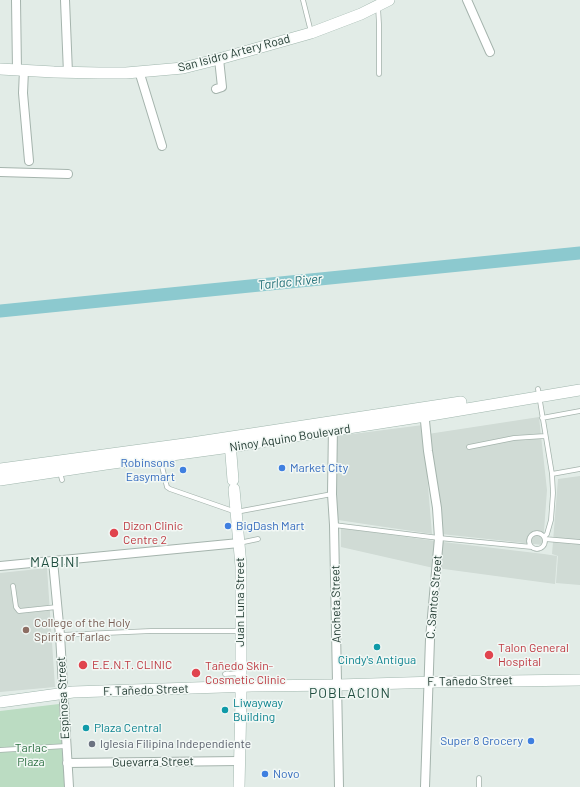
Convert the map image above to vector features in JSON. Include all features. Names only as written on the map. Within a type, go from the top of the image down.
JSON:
[{"type":"main road","name":"San Isidro Artery Road","points":[[0,69],[68,73],[183,68],[311,33],[361,14],[389,0]]},
{"type":"main road","name":"Ninoy Aquino Boulevard","points":[[0,480],[61,476],[106,464],[160,453],[424,412],[539,392],[580,382]]},
{"type":"main road","name":"Ninoy Aquino Boulevard","points":[[539,392],[580,390]]},
{"type":"main road","name":"Juan Luna Street","points":[[230,442],[241,566],[239,787]]},
{"type":"main road","name":"Ninoy Aquino Boulevard","points":[[0,469],[160,453]]},
{"type":"main road","name":"F. Tañedo Street","points":[[0,702],[63,693],[81,692],[240,687],[338,686],[429,682],[580,680]]},
{"type":"street","points":[[16,0],[20,70],[29,161]]},
{"type":"street","points":[[65,0],[68,73]]},
{"type":"street","points":[[467,0],[490,52]]},
{"type":"street","points":[[216,89],[222,86],[219,59]]},
{"type":"street","points":[[139,71],[162,146]]},
{"type":"street","points":[[0,172],[68,174]]},
{"type":"street","name":"C. Santos Street","points":[[424,412],[428,451],[437,508],[439,538],[430,640],[425,787]]},
{"type":"street","name":"Ancheta Street","points":[[333,426],[332,494],[338,686],[339,787]]},
{"type":"street","points":[[0,566],[239,543]]},
{"type":"street","name":"Espinosa Street","points":[[53,561],[60,635],[69,787]]},
{"type":"street","name":"Guevarra Street","points":[[67,763],[239,761]]},
{"type":"lane","points":[[303,0],[311,33]]},
{"type":"lane","points":[[378,6],[379,74]]},
{"type":"lane","points":[[334,525],[439,538],[532,547],[536,549],[542,546],[548,531],[553,493],[552,474],[539,392]]},
{"type":"lane","points":[[542,418],[580,411]]},
{"type":"lane","points":[[469,447],[514,438],[545,436]]},
{"type":"lane","points":[[160,453],[166,483],[170,489],[236,512],[332,494]]},
{"type":"lane","points":[[552,474],[580,469]]},
{"type":"lane","points":[[532,547],[529,542],[529,538],[533,534],[539,533],[544,538],[580,542]]},
{"type":"lane","points":[[239,543],[258,539]]},
{"type":"lane","points":[[13,586],[16,607],[19,611],[57,607]]},
{"type":"lane","points":[[60,635],[151,631],[241,631]]},
{"type":"lane","points":[[225,674],[240,673]]},
{"type":"lane","points":[[0,750],[66,746]]},
{"type":"lane","points":[[478,787],[479,778]]},
{"type":"shaded area","points":[[539,417],[547,490],[543,545],[441,534],[428,434]]},
{"type":"shaded area","points":[[423,425],[432,534],[338,520],[333,493],[337,436]]},
{"type":"shaded area","points":[[580,476],[580,585],[556,583],[558,556],[552,554],[558,479]]},
{"type":"shaded area","points":[[341,528],[557,556],[555,584],[429,567],[341,547]]},
{"type":"shaded area","name":"College of the Holy Spirit of Tarlac","points":[[47,568],[55,687],[0,692],[0,573]]},
{"type":"green space","name":"Tarlac Plaza","points":[[59,704],[65,787],[0,787],[0,711]]},
{"type":"waterway","name":"Tarlac River","points":[[0,311],[580,253]]},
{"type":"place","name":"Market City","points":[[282,468]]},
{"type":"place","name":"Robinsons Easymart","points":[[183,470]]},
{"type":"place","name":"BigDash Mart","points":[[228,526]]},
{"type":"place","name":"Dizon Clinic Centre 2","points":[[114,533]]},
{"type":"place","name":"College of the Holy Spirit of Tarlac","points":[[26,630]]},
{"type":"place","name":"Cindy's Antigua","points":[[377,647]]},
{"type":"place","name":"Talon General Hospital","points":[[489,655]]},
{"type":"place","name":"E.E.N.T. CLINIC","points":[[83,665]]},
{"type":"place","name":"Tañedo Skin- Cosmetic Clinic","points":[[196,673]]},
{"type":"place","name":"Liwayway Building","points":[[225,710]]},
{"type":"place","name":"Plaza Central","points":[[86,728]]},
{"type":"place","name":"Super 8 Grocery","points":[[531,741]]},
{"type":"place","name":"Iglesia Filipina Independiente","points":[[92,744]]},
{"type":"place","name":"Novo","points":[[265,774]]},
{"type":"district","name":"MABINI","points":[[55,562]]},
{"type":"district","name":"POBLACION","points":[[350,693]]}]
